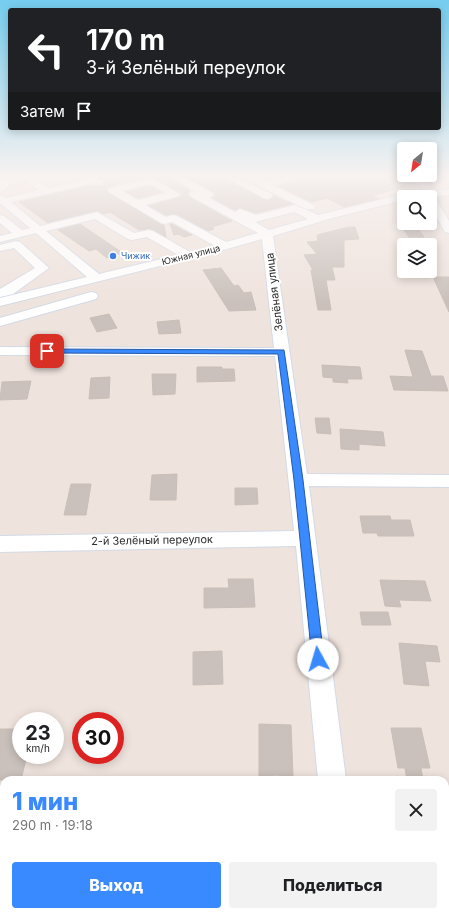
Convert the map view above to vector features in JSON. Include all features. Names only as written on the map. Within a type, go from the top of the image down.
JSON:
[{"type":"street","points":[[0,218],[20,234]]},
{"type":"street","points":[[25,218],[97,279]]},
{"type":"street","points":[[0,239],[86,218]]},
{"type":"street","points":[[101,218],[132,237],[149,233],[188,256]]},
{"type":"street","points":[[161,218],[165,220],[173,218],[224,246]]},
{"type":"street","points":[[239,218],[268,233]]},
{"type":"street","name":"Южная улица","points":[[0,302],[188,256],[323,218]]},
{"type":"street","points":[[442,218],[449,230]]},
{"type":"street","name":"Зелёная улица","points":[[268,233],[299,480],[332,776]]},
{"type":"street","points":[[0,248],[16,244],[43,268],[8,291],[0,293]]},
{"type":"street","points":[[0,322],[91,296]]},
{"type":"street","points":[[0,351],[282,352]]},
{"type":"street","points":[[299,480],[449,481]]},
{"type":"street","name":"2-й Зелёный переулок","points":[[0,544],[118,540],[305,538]]},
{"type":"building","points":[[41,218],[69,218],[48,223]]},
{"type":"building","points":[[119,218],[151,218],[164,225],[166,237],[149,229],[139,230]]},
{"type":"building","points":[[182,218],[226,218],[232,221],[212,227],[214,229],[208,231]]},
{"type":"building","points":[[80,224],[123,253],[107,258],[96,249],[89,251],[58,230]]},
{"type":"building","points":[[170,224],[192,235],[184,237],[178,234],[174,235]]},
{"type":"building","points":[[349,227],[355,227],[359,239],[344,240],[344,267],[332,267],[335,280],[326,280],[331,310],[318,310],[311,270],[313,270],[304,255],[317,254],[307,242],[318,241],[317,235]]},
{"type":"building","points":[[404,230],[419,230],[424,237],[409,237]]},
{"type":"building","points":[[221,268],[234,286],[238,285],[244,293],[251,292],[256,310],[229,311],[203,270]]},
{"type":"building","points":[[449,277],[449,312],[433,278]]},
{"type":"building","points":[[109,314],[117,328],[97,332],[90,318]]},
{"type":"building","points":[[179,320],[181,333],[159,334],[157,322]]},
{"type":"building","points":[[405,350],[422,351],[431,376],[443,376],[448,391],[394,390],[390,376],[413,377]]},
{"type":"building","points":[[322,365],[360,367],[362,379],[347,379],[348,383],[333,382],[333,378],[323,377]]},
{"type":"building","points":[[197,367],[222,367],[222,369],[234,369],[235,381],[197,382]]},
{"type":"building","points":[[152,374],[176,374],[175,394],[153,395]]},
{"type":"building","points":[[110,377],[109,398],[89,399],[91,378]]},
{"type":"building","points":[[31,381],[27,399],[0,400],[2,382]]},
{"type":"building","points":[[315,418],[329,418],[331,434],[317,433]]},
{"type":"building","points":[[340,429],[383,432],[385,446],[359,444],[359,450],[341,449]]},
{"type":"building","points":[[177,474],[176,500],[150,500],[152,475]]},
{"type":"building","points":[[71,484],[91,484],[86,515],[64,515]]},
{"type":"building","points":[[235,488],[257,488],[258,504],[235,505]]},
{"type":"building","points":[[360,516],[390,516],[391,520],[410,520],[414,536],[378,536],[377,533],[363,533]]},
{"type":"building","points":[[228,579],[253,579],[255,607],[204,608],[204,588],[229,588]]},
{"type":"building","points":[[380,580],[425,581],[431,601],[399,600],[401,607],[385,606]]},
{"type":"building","points":[[360,612],[388,612],[391,625],[362,625]]},
{"type":"building","points":[[399,643],[437,646],[440,662],[425,661],[429,686],[404,684]]},
{"type":"building","points":[[222,651],[223,684],[193,685],[193,652]]},
{"type":"building","points":[[259,724],[291,725],[293,776],[259,776]]},
{"type":"building","points":[[391,728],[421,728],[430,768],[421,768],[422,776],[406,776],[405,768],[398,768]]},
{"type":"building","points":[[0,729],[12,729],[12,764],[25,764],[22,776],[0,776]]},
{"type":"place","name":"Чижик","points":[[113,256]]},
{"type":"route","points":[[47,351],[282,352],[299,480],[318,659]]}]
